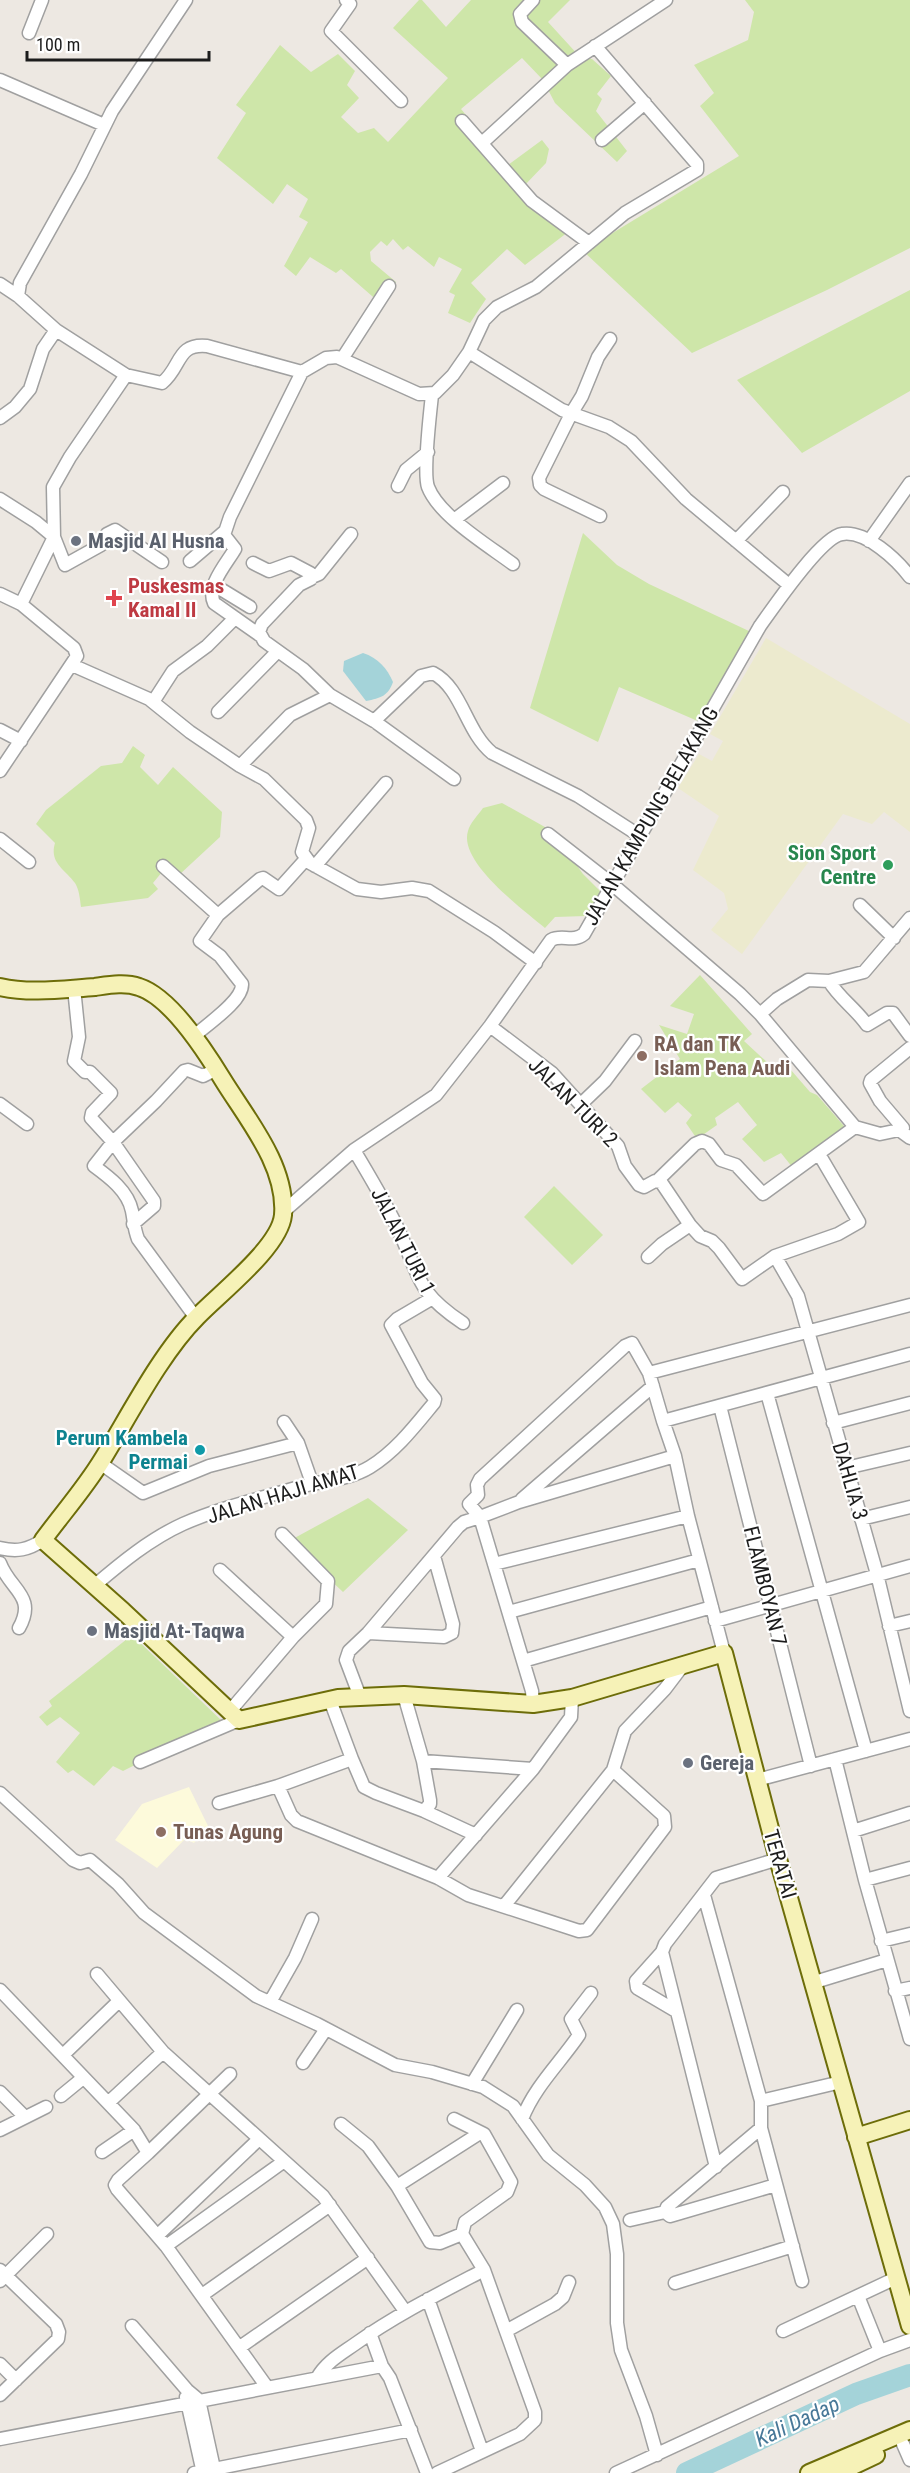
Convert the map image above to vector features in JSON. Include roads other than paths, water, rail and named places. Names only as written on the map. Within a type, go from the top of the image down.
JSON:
[{"type":"street","points":[[29,33],[42,0]]},
{"type":"street","points":[[18,296],[20,283],[81,174],[104,125],[186,0]]},
{"type":"street","points":[[346,0],[350,4],[331,31],[401,101]]},
{"type":"street","points":[[533,0],[522,10],[520,17],[567,65]]},
{"type":"street","points":[[482,143],[567,65],[666,0]]},
{"type":"street","points":[[190,561],[224,532],[256,461],[302,372],[326,358],[342,359],[419,394],[432,395],[440,390],[453,375],[469,352],[484,320],[497,307],[536,287],[625,213],[694,174],[697,164],[595,46]]},
{"type":"street","points":[[0,80],[104,125]]},
{"type":"street","points":[[602,140],[645,103]]},
{"type":"street","points":[[462,121],[532,201],[585,246]]},
{"type":"street","points":[[0,284],[18,296],[56,330],[126,375],[162,383],[187,347],[194,345],[207,345],[302,372]]},
{"type":"street","points":[[342,359],[389,286]]},
{"type":"street","points":[[0,418],[15,407],[30,389],[43,349],[56,330]]},
{"type":"street","points":[[600,516],[544,489],[540,485],[539,478],[582,396],[597,357],[610,339]]},
{"type":"street","points":[[469,352],[571,414],[609,427],[631,441],[686,499],[789,585]]},
{"type":"street","points":[[126,375],[70,457],[53,487],[54,537],[65,565],[101,545],[107,534],[115,530],[162,562]]},
{"type":"street","points":[[432,395],[427,485],[454,520],[513,564]]},
{"type":"street","points":[[398,486],[406,470],[428,452]]},
{"type":"street","points":[[454,520],[502,483]]},
{"type":"street","points":[[868,541],[910,483]]},
{"type":"street","points":[[736,541],[783,492]]},
{"type":"street","points":[[0,499],[54,537]]},
{"type":"street","points":[[224,532],[235,549],[214,585],[213,601],[303,669],[330,695],[374,721],[454,779]]},
{"type":"street","points":[[261,636],[259,630],[262,624],[299,585],[319,574],[351,534]]},
{"type":"street","name":"JALAN KAMPUNG BELAKANG","points":[[283,1212],[354,1150],[436,1095],[490,1026],[552,939],[573,940],[583,935],[760,626],[789,585],[835,537],[846,534],[868,541],[885,550],[910,577]]},
{"type":"street","points":[[21,604],[54,537]]},
{"type":"street","points":[[253,563],[269,571],[291,563],[310,573],[312,577]]},
{"type":"street","points":[[214,585],[250,607]]},
{"type":"street","points":[[0,594],[21,604],[74,648],[77,656],[0,771]]},
{"type":"street","points":[[153,702],[173,671],[207,646],[236,618]]},
{"type":"street","points":[[218,712],[278,651]]},
{"type":"street","points":[[72,665],[136,692],[153,702],[190,732],[240,766],[264,779],[302,813],[309,828],[302,848],[311,862],[344,883],[365,891],[412,888],[429,891],[494,932],[536,963]]},
{"type":"street","points":[[374,721],[421,676],[433,673],[450,689],[483,745],[492,753],[578,796],[640,836]]},
{"type":"street","points":[[240,766],[290,715],[330,695]]},
{"type":"street","points":[[0,730],[21,741]]},
{"type":"street","points":[[193,1037],[232,1004],[243,986],[220,956],[200,942],[218,915],[260,879],[263,878],[279,889],[311,862],[386,783]]},
{"type":"street","points":[[548,834],[612,884],[760,1014],[855,1127],[880,1134],[906,1129]]},
{"type":"street","points":[[0,839],[28,862]]},
{"type":"street","points":[[163,866],[218,915]]},
{"type":"street","points":[[860,905],[894,938]]},
{"type":"street","points":[[760,1014],[803,981],[829,981],[864,972],[910,918]]},
{"type":"street","points":[[829,981],[837,995],[856,1009],[867,1025],[890,1012],[906,1021],[910,1036]]},
{"type":"street","name":"JALAN KAMPUNG BELAKANG","points":[[0,987],[20,991],[122,984],[140,987],[153,994],[170,1009],[217,1069],[271,1162],[279,1183],[283,1212],[278,1234],[196,1318],[154,1376],[100,1463],[43,1540]]},
{"type":"street","points":[[74,988],[79,1037],[74,1061],[85,1072],[90,1072],[111,1093],[91,1116],[92,1120],[113,1142],[154,1201],[154,1206],[133,1224]]},
{"type":"street","name":"JALAN TURI 2","points":[[490,1026],[552,1074],[581,1104],[621,1150],[625,1166],[639,1185],[644,1187],[658,1180]]},
{"type":"street","points":[[581,1104],[605,1081],[635,1041]]},
{"type":"street","points":[[906,1129],[880,1101],[870,1083],[910,1048]]},
{"type":"street","points":[[196,1318],[138,1239],[133,1224],[132,1209],[126,1197],[94,1166],[113,1142],[184,1071],[188,1070],[203,1076],[217,1069]]},
{"type":"street","points":[[0,1104],[27,1124]]},
{"type":"street","points":[[819,1154],[860,1222],[838,1234],[775,1256],[742,1279],[719,1248],[700,1236],[690,1225],[658,1180],[695,1144],[702,1141],[710,1144],[721,1160],[736,1165],[762,1194],[855,1127]]},
{"type":"street","name":"JALAN TURI 1","points":[[354,1150],[379,1191],[419,1281],[440,1308],[462,1323]]},
{"type":"street","points":[[648,1257],[662,1244],[690,1225]]},
{"type":"street","name":"DAHLIA 3","points":[[775,1256],[798,1296],[906,1678],[910,1711]]},
{"type":"street","name":"JALAN HAJI AMAT","points":[[94,1586],[128,1558],[183,1525],[311,1481],[336,1481],[370,1467],[397,1446],[435,1399],[422,1383],[392,1325],[397,1319],[431,1299]]},
{"type":"street","points":[[649,1373],[910,1305]]},
{"type":"street","name":"TERATAI","points":[[480,1517],[469,1504],[478,1495],[477,1485],[480,1479],[624,1347],[632,1343],[649,1373],[675,1456],[699,1560],[778,1859],[910,2326]]},
{"type":"street","points":[[663,1421],[910,1354]]},
{"type":"street","points":[[519,1502],[653,1386]]},
{"type":"street","points":[[767,1393],[866,1751]]},
{"type":"street","points":[[833,1423],[910,1403]]},
{"type":"street","name":"FLAMBOYAN 7","points":[[720,1406],[811,1766]]},
{"type":"street","points":[[284,1422],[298,1443],[311,1481]]},
{"type":"street","points":[[100,1463],[142,1493],[209,1467],[298,1443]]},
{"type":"street","points":[[846,1468],[910,1453]]},
{"type":"street","points":[[360,1697],[346,1656],[369,1633],[464,1522],[519,1502],[675,1456]]},
{"type":"street","points":[[861,1519],[910,1507]]},
{"type":"street","points":[[494,1564],[688,1516]]},
{"type":"street","points":[[480,1517],[523,1661],[533,1704]]},
{"type":"street","points":[[235,1716],[293,1637],[326,1604],[328,1581],[282,1534]]},
{"type":"street","points":[[0,1548],[23,1550],[43,1540],[235,1716]]},
{"type":"street","points":[[369,1633],[444,1637],[452,1633],[453,1624],[434,1556]]},
{"type":"street","points":[[509,1612],[699,1560]]},
{"type":"street","points":[[0,1563],[25,1601],[26,1613],[19,1628]]},
{"type":"street","points":[[716,1621],[910,1566]]},
{"type":"street","points":[[220,1570],[293,1637]]},
{"type":"street","points":[[523,1661],[712,1607]]},
{"type":"street","points":[[890,1626],[910,1621]]},
{"type":"street","points":[[140,1762],[235,1716],[330,1700],[404,1695],[533,1704],[572,1698],[724,1653]]},
{"type":"street","points":[[504,1906],[613,1770],[625,1731],[665,1689],[684,1664]]},
{"type":"street","points":[[404,1695],[423,1761],[430,1800],[430,1804],[424,1811]]},
{"type":"street","points":[[438,1878],[533,1769],[571,1717],[572,1698]]},
{"type":"street","points":[[330,1700],[364,1786],[376,1794],[424,1811],[476,1834]]},
{"type":"street","points":[[757,1780],[910,1739]]},
{"type":"street","points":[[219,1803],[278,1786],[352,1759]]},
{"type":"street","points":[[835,1759],[886,1960],[910,2039]]},
{"type":"street","points":[[423,1761],[533,1769]]},
{"type":"street","points":[[278,1786],[291,1815],[297,1821],[438,1878],[468,1895],[579,1931],[587,1930],[665,1827],[664,1816],[613,1770]]},
{"type":"street","points":[[0,1792],[73,1860],[80,1863],[90,1860],[118,1884],[144,1913],[256,1996],[395,2065],[432,2072],[483,2087],[513,2106],[548,2155],[585,2185],[605,2207],[613,2224],[617,2254],[617,2323],[621,2350],[646,2416],[657,2455]]},
{"type":"street","points":[[853,1831],[910,1813]]},
{"type":"street","points":[[716,2167],[662,1952],[664,1944],[711,1884],[722,1876],[778,1859]]},
{"type":"street","points":[[865,1880],[910,1868]]},
{"type":"street","points":[[704,1895],[761,2102],[761,2128],[802,2282]]},
{"type":"street","points":[[270,2002],[295,1958],[312,1919]]},
{"type":"street","points":[[881,1941],[910,1934]]},
{"type":"street","points":[[662,1952],[635,1985],[676,2011]]},
{"type":"street","points":[[814,1982],[886,1960]]},
{"type":"street","points":[[97,1974],[163,2052],[330,2205],[405,2311]]},
{"type":"street","points":[[895,1991],[910,1988]]},
{"type":"street","points":[[0,1990],[64,2054],[83,2078],[109,2102],[134,2130],[148,2153]]},
{"type":"street","points":[[522,2119],[547,2075],[579,2035],[571,2019],[591,1993]]},
{"type":"street","points":[[64,2054],[119,2001]]},
{"type":"street","points":[[472,2084],[518,2010]]},
{"type":"street","points":[[303,2063],[326,2029]]},
{"type":"street","points":[[109,2102],[163,2052]]},
{"type":"street","points":[[230,2074],[115,2185],[158,2235],[267,2387]]},
{"type":"street","points":[[61,2096],[83,2078]]},
{"type":"street","points":[[761,2102],[842,2082]]},
{"type":"street","points":[[0,2092],[25,2117]]},
{"type":"street","points":[[0,2130],[46,2107]]},
{"type":"street","points":[[437,2473],[519,2434],[535,2420],[533,2405],[484,2270],[462,2234],[465,2222],[507,2192],[511,2182],[484,2134],[454,2119]]},
{"type":"street","points":[[856,2138],[910,2120]]},
{"type":"street","points":[[341,2124],[368,2146],[397,2186],[430,2242],[440,2243],[462,2234]]},
{"type":"street","points":[[665,2212],[667,2207],[761,2128]]},
{"type":"street","points":[[102,2152],[134,2130]]},
{"type":"street","points":[[397,2186],[480,2133]]},
{"type":"street","points":[[158,2235],[258,2140]]},
{"type":"street","points":[[166,2246],[283,2162]]},
{"type":"street","points":[[665,2212],[670,2216],[776,2185]]},
{"type":"street","points":[[202,2295],[330,2205]]},
{"type":"street","points":[[630,2220],[665,2212]]},
{"type":"street","points":[[0,2395],[58,2339],[59,2332],[56,2324],[2,2275],[47,2234]]},
{"type":"street","points":[[675,2283],[793,2246]]},
{"type":"street","points":[[240,2347],[368,2258]]},
{"type":"street","points":[[317,2378],[331,2361],[370,2333],[405,2311],[484,2270]]},
{"type":"street","points":[[783,2331],[896,2278]]},
{"type":"street","points":[[506,2331],[555,2304],[563,2297],[569,2282]]},
{"type":"street","points":[[858,2296],[880,2351]]},
{"type":"street","points":[[428,2299],[482,2451]]},
{"type":"street","points":[[132,2325],[191,2398],[206,2472],[411,2430]]},
{"type":"street","points":[[370,2333],[428,2473]]},
{"type":"street","points":[[616,2473],[880,2351],[910,2340]]},
{"type":"street","points":[[0,2364],[16,2380]]},
{"type":"street","points":[[0,2439],[191,2398],[382,2366]]},
{"type":"street","points":[[908,2438],[910,2460]]},
{"type":"street","points":[[809,2473],[908,2438]]},
{"type":"street","points":[[838,2473],[908,2438]]},
{"type":"water","points":[[363,653],[381,664],[393,682],[383,696],[366,701],[343,671],[344,661]]},
{"type":"waterway","name":"Kali Dadap","points":[[687,2473],[856,2394],[910,2375]]},
{"type":"place","name":"Masjid Al Husna","points":[[76,541]]},
{"type":"place","name":"Puskesmas Kamal II","points":[[114,598]]},
{"type":"place","name":"Sion Sport Centre","points":[[888,865]]},
{"type":"place","name":"RA dan TK Islam Pena Audi","points":[[642,1056]]},
{"type":"place","name":"Perum Kambela Permai","points":[[200,1450]]},
{"type":"place","name":"Masjid At-Taqwa","points":[[92,1631]]},
{"type":"place","name":"Gereja","points":[[688,1763]]},
{"type":"place","name":"Tunas Agung","points":[[161,1832]]}]
